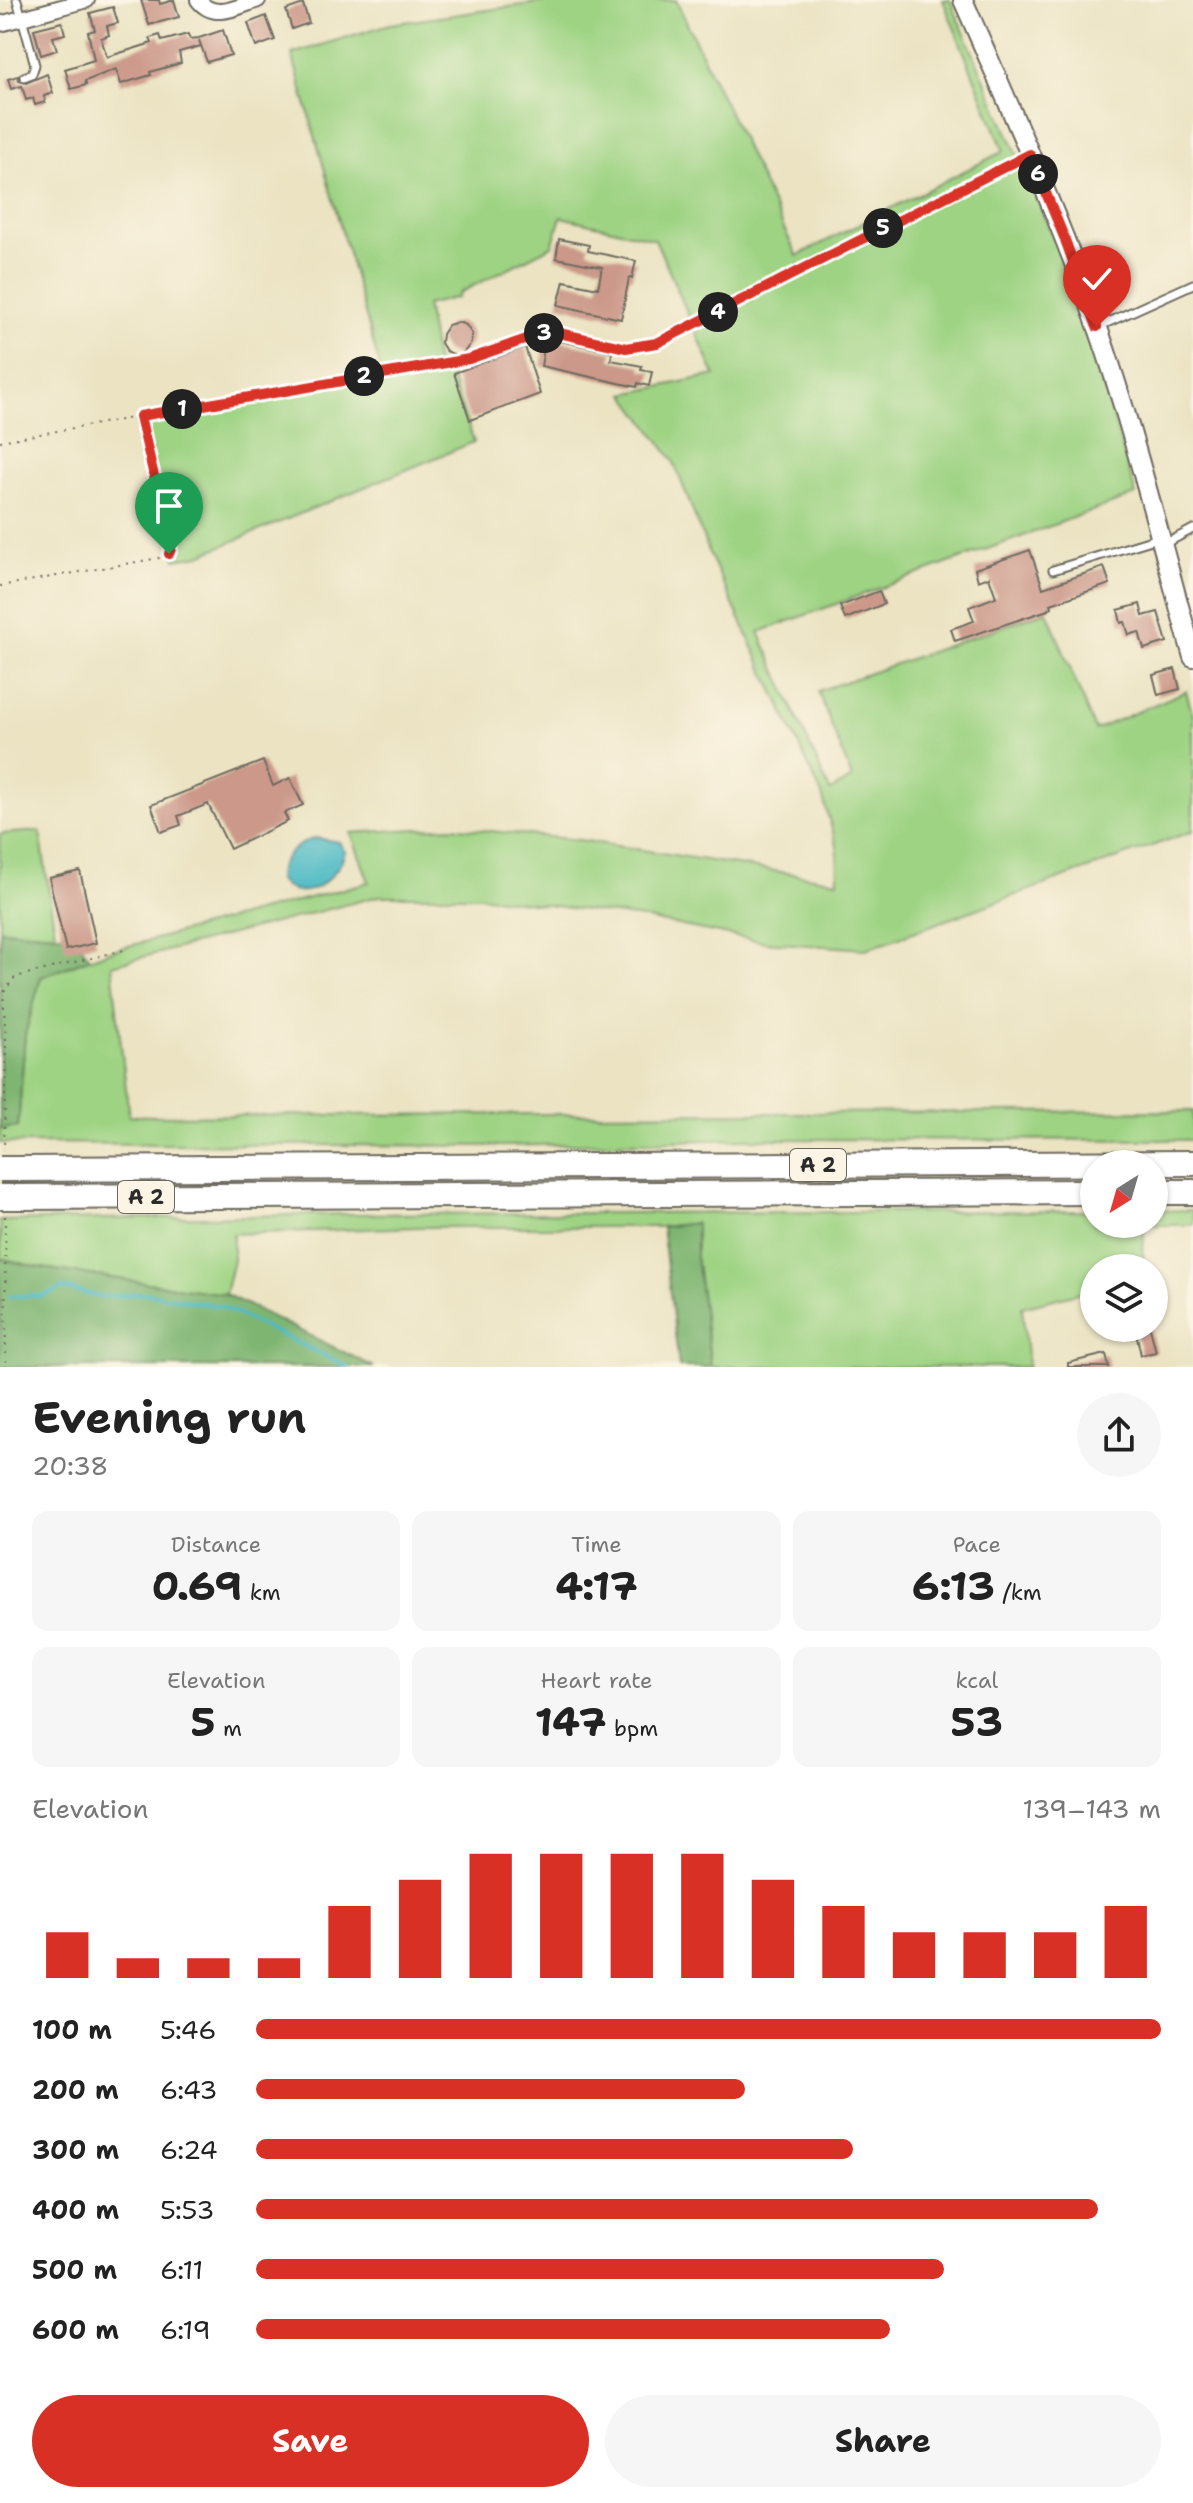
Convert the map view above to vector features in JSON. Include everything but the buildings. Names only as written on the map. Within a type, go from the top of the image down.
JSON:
[{"type":"highway","name":"A 2","points":[[8,1169],[1193,1163]]},
{"type":"highway","name":"A 2","points":[[9,1197],[1080,1192]]},
{"type":"highway","points":[[1168,1192],[1193,1192]]},
{"type":"main road","points":[[963,0],[1030,154],[1097,327],[1193,657]]},
{"type":"street","points":[[0,24],[87,0]]},
{"type":"street","points":[[198,0],[212,12],[222,12],[258,0]]},
{"type":"lane","points":[[17,0],[35,69],[24,77]]},
{"type":"lane","points":[[550,331],[626,348],[657,343],[1030,154]]},
{"type":"lane","points":[[1097,327],[1193,284]]},
{"type":"lane","points":[[1053,570],[1161,541],[1193,529]]},
{"type":"path","points":[[0,441],[469,359],[550,331]]},
{"type":"path","points":[[0,586],[169,554],[171,549],[140,416]]},
{"type":"path","points":[[6,1040],[2,993],[15,977],[128,949]]},
{"type":"green space","points":[[558,0],[676,0],[797,256],[1004,151],[943,0],[950,0],[1053,237],[1094,353],[1136,495],[759,632],[830,791],[852,778],[818,691],[1047,611],[1095,730],[1186,691],[1193,716],[1193,831],[866,949],[765,942],[636,917],[480,896],[379,896],[112,965],[129,1116],[1193,1111],[1193,1140],[741,1139],[506,1146],[0,1143],[0,1129],[18,1127],[25,1035],[41,977],[110,951],[369,882],[351,833],[451,827],[579,840],[838,881],[837,846],[822,795],[710,555],[673,460],[625,394],[715,375],[655,239],[561,217],[552,246],[459,293],[458,297],[426,305],[437,365],[446,364],[474,442],[200,555],[176,559],[144,421],[382,374],[292,54],[390,24]]},
{"type":"green space","points":[[40,831],[55,934],[0,930],[0,834]]},
{"type":"green space","points":[[0,930],[73,935],[90,958],[41,977],[25,1035],[18,1127],[0,1129]]},
{"type":"green space","points":[[1193,1210],[1193,1225],[1168,1225],[1168,1211]]},
{"type":"green space","points":[[1080,1211],[1080,1238],[1144,1238],[1143,1254],[1080,1254],[1080,1292],[1022,1307],[1028,1367],[711,1367],[696,1257],[695,1223],[662,1227],[419,1227],[233,1234],[233,1260],[225,1294],[41,1268],[1,1258],[0,1221],[347,1214]]},
{"type":"green space","points":[[696,1223],[696,1257],[711,1367],[679,1367],[662,1227]]},
{"type":"green space","points":[[0,1232],[1,1259],[41,1268],[225,1294],[374,1367],[0,1367]]},
{"type":"water","points":[[316,838],[339,842],[345,852],[342,860],[331,876],[315,888],[297,891],[287,887],[278,879],[281,865],[296,848]]},
{"type":"waterway","points":[[10,1296],[43,1296],[62,1288],[101,1297],[146,1293],[223,1307],[348,1367]]},
{"type":"route","points":[[169,554],[171,549],[140,416],[469,359],[550,331],[626,348],[657,343],[1030,154],[1097,327]]}]
